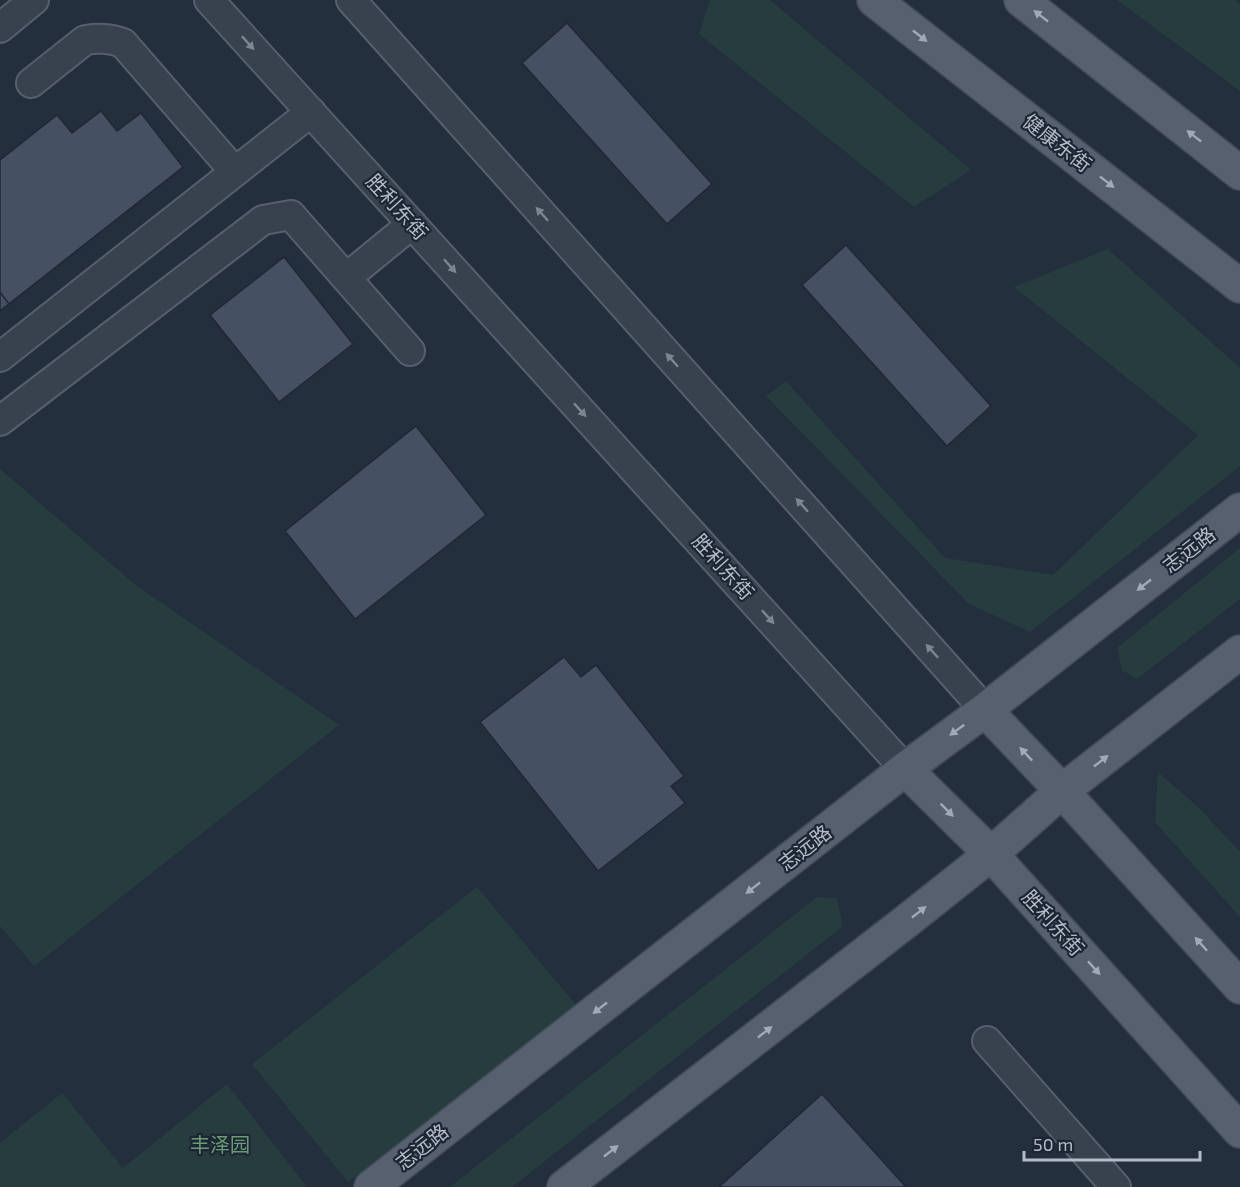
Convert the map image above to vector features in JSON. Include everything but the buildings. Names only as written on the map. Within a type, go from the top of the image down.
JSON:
[{"type":"main road","name":"健康东街","points":[[874,0],[1240,286]]},
{"type":"main road","points":[[1021,0],[1240,173]]},
{"type":"main road","name":"志远路","points":[[371,1187],[1240,510]]},
{"type":"main road","points":[[564,1187],[992,854],[1062,791],[1240,652]]},
{"type":"main road","points":[[985,710],[1240,987]]},
{"type":"main road","name":"胜利东街","points":[[905,769],[992,854],[1240,1131]]},
{"type":"street","points":[[0,28],[34,0]]},
{"type":"street","name":"胜利东街","points":[[209,0],[905,769]]},
{"type":"street","points":[[351,0],[985,710]]},
{"type":"street","points":[[31,83],[85,40],[110,39],[123,43],[235,172]]},
{"type":"street","points":[[0,357],[311,112]]},
{"type":"street","points":[[0,421],[263,220],[291,215],[410,351]]},
{"type":"street","points":[[345,278],[412,224]]},
{"type":"street","points":[[987,1041],[1116,1187]]},
{"type":"green space","points":[[710,0],[770,0],[971,170],[914,207],[699,34]]},
{"type":"green space","points":[[1117,0],[1235,0],[1240,4],[1240,91]]},
{"type":"green space","points":[[1108,249],[1240,368],[1240,466],[1030,632],[969,604],[766,396],[786,381],[945,558],[1053,575],[1198,435],[1014,287]]},
{"type":"green space","points":[[0,469],[137,586],[339,725],[34,966],[0,926]]},
{"type":"green space","points":[[1240,548],[1240,599],[1137,679],[1122,670],[1117,648]]},
{"type":"green space","points":[[1158,772],[1199,808],[1240,852],[1240,917],[1155,822]]},
{"type":"green space","points":[[477,887],[576,1005],[348,1182],[252,1064]]},
{"type":"green space","points":[[817,897],[837,898],[843,926],[512,1187],[450,1187]]},
{"type":"green space","name":"丰泽园","points":[[227,1084],[307,1187],[0,1187],[0,1143],[62,1093],[123,1168]]}]
